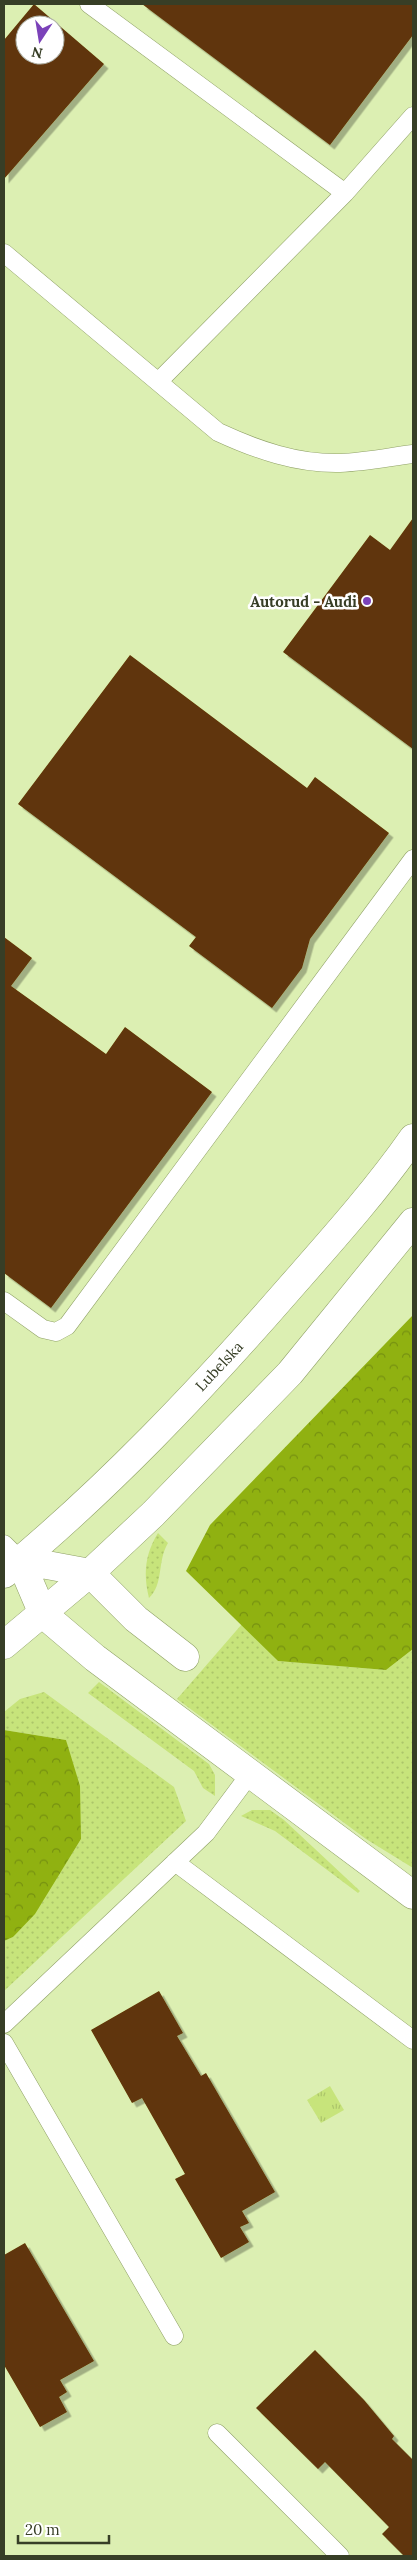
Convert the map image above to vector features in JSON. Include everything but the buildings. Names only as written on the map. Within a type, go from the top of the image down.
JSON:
[{"type":"main road","name":"Lubelska","points":[[9,1559],[106,1481],[208,1379],[318,1256],[413,1138]]},
{"type":"main road","points":[[4,1645],[43,1614],[168,1500],[290,1373],[413,1222]]},
{"type":"main road","points":[[9,1559],[90,1572],[136,1619],[185,1657]]},
{"type":"main road","points":[[9,1559],[43,1614],[95,1658],[413,1895]]},
{"type":"lane","points":[[89,4],[345,193]]},
{"type":"lane","points":[[158,382],[345,193],[413,116]]},
{"type":"lane","points":[[4,253],[218,432],[261,450],[293,459],[340,463],[413,454]]},
{"type":"lane","points":[[4,1301],[42,1330],[56,1332],[67,1326],[413,859]]},
{"type":"lane","points":[[4,2024],[206,1833],[250,1774]]},
{"type":"lane","points":[[175,1862],[413,2040]]},
{"type":"lane","points":[[4,2043],[174,2336]]},
{"type":"lane","points":[[217,2432],[340,2556]]},
{"type":"green space","points":[[413,1315],[413,1649],[386,1670],[278,1661],[186,1571],[210,1525]]},
{"type":"green space","points":[[158,1533],[168,1543],[162,1557],[157,1586],[149,1598],[146,1564],[150,1549]]},
{"type":"green space","points":[[242,1624],[278,1661],[386,1670],[413,1649],[413,1868],[366,1839],[177,1699]]},
{"type":"green space","points":[[99,1682],[209,1764],[215,1775],[215,1796],[203,1788],[194,1771],[88,1693]]},
{"type":"green space","points":[[44,1692],[174,1787],[186,1821],[4,1991],[4,1941],[13,1937],[61,1871],[81,1839],[66,1740],[4,1730],[4,1712],[20,1699]]},
{"type":"green space","points":[[4,1730],[66,1740],[80,1786],[81,1839],[35,1914],[13,1937],[4,1941]]},
{"type":"green space","points":[[252,1810],[270,1810],[284,1820],[360,1891],[358,1893],[275,1831],[241,1816]]},
{"type":"green space","points":[[330,2086],[344,2110],[321,2123],[307,2100]]},
{"type":"place","name":"Autorud - Audi","points":[[367,601]]}]
